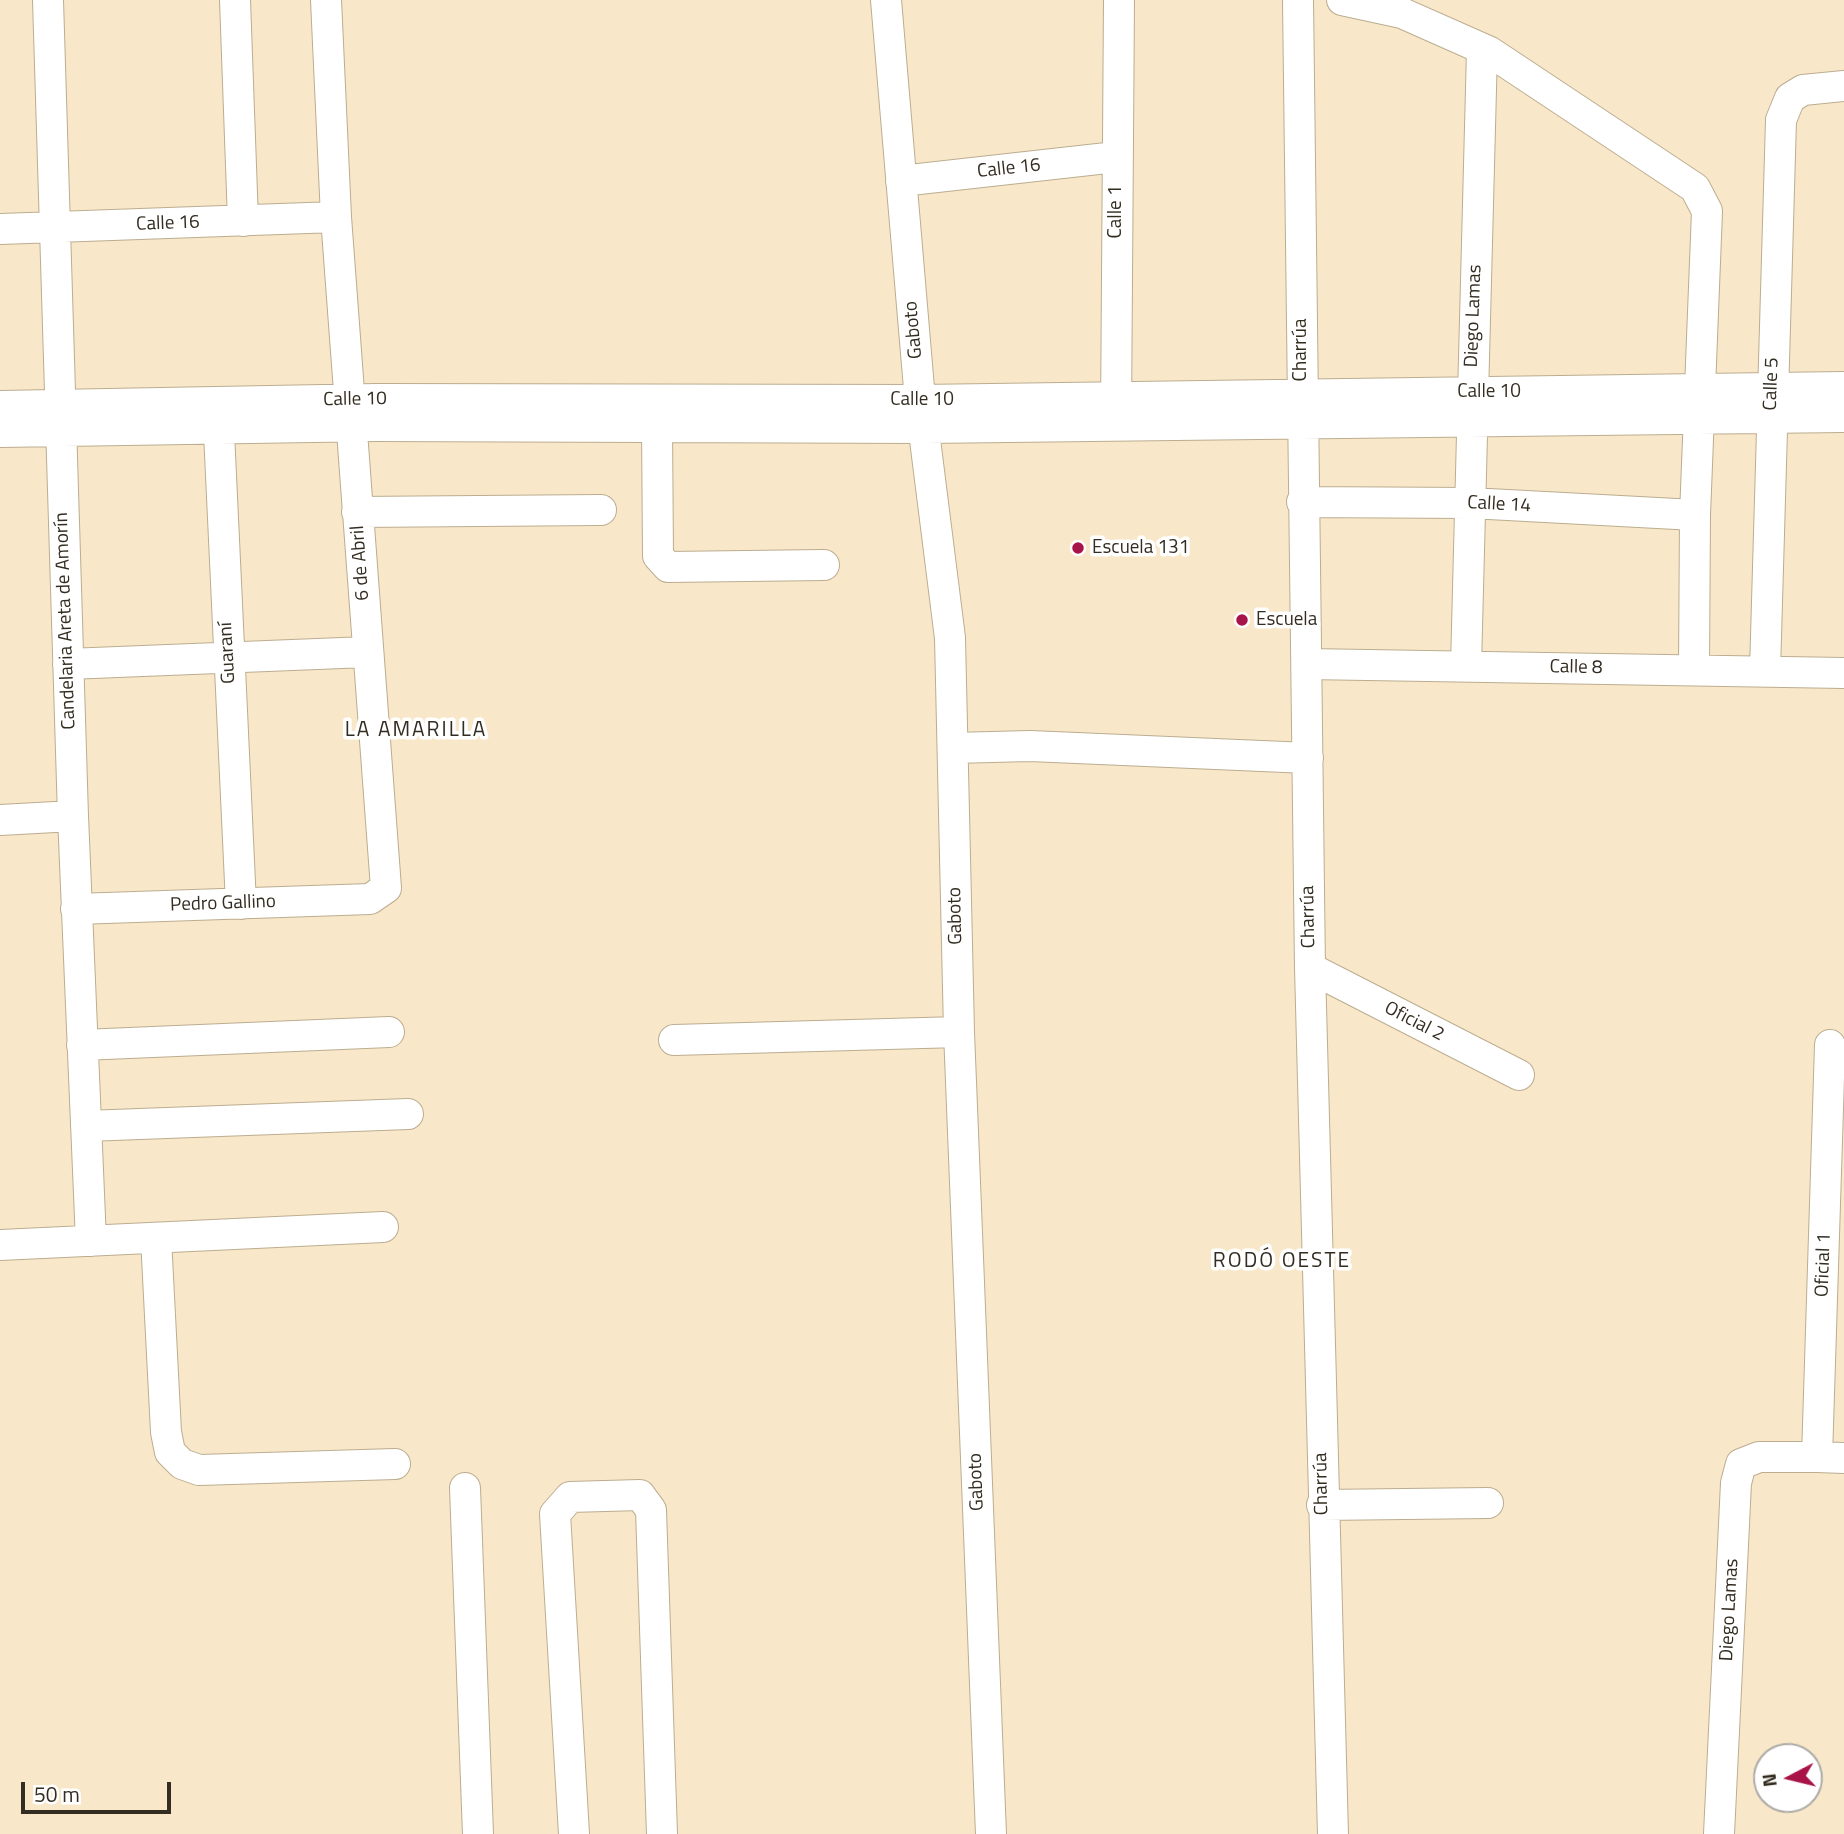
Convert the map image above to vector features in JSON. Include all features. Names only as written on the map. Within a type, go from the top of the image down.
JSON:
[{"type":"street","name":"Candelaria Areta de Amorín","points":[[48,0],[76,908],[91,1241]]},
{"type":"street","points":[[235,0],[243,221]]},
{"type":"street","name":"6 de Abril","points":[[326,0],[335,217],[367,652],[386,859],[386,887],[370,899]]},
{"type":"street","name":"Gaboto","points":[[886,0],[922,414],[950,638],[959,1032],[991,1834]]},
{"type":"street","name":"Calle 1","points":[[1116,411],[1119,0]]},
{"type":"street","name":"Charrúa","points":[[1298,0],[1302,502],[1308,664],[1310,968],[1322,1504],[1333,1834]]},
{"type":"street","points":[[1342,0],[1402,13],[1441,28],[1482,50],[1695,188],[1707,211],[1695,515],[1694,669]]},
{"type":"street","name":"Diego Lamas","points":[[1466,666],[1482,50]]},
{"type":"street","name":"Calle 5","points":[[1765,671],[1770,419],[1781,120],[1790,98],[1803,90],[1844,86]]},
{"type":"street","name":"Calle 16","points":[[901,181],[1116,157]]},
{"type":"street","name":"Calle 16","points":[[0,229],[335,217]]},
{"type":"street","name":"Calle 10","points":[[0,432],[60,418],[350,413],[922,414],[1472,406],[1700,390],[1844,387]]},
{"type":"street","name":"Calle 10","points":[[0,406],[60,418]]},
{"type":"street","name":"Calle 10","points":[[1472,406],[1699,420],[1844,417]]},
{"type":"street","name":"Calle 10","points":[[350,413],[657,427],[922,414]]},
{"type":"street","name":"Guaraní","points":[[218,415],[241,904]]},
{"type":"street","points":[[657,427],[658,556],[668,567],[824,565]]},
{"type":"street","name":"Calle 14","points":[[1302,502],[1469,503],[1695,515]]},
{"type":"street","points":[[357,512],[601,510]]},
{"type":"street","points":[[68,664],[367,652]]},
{"type":"street","name":"Calle 8","points":[[1308,664],[1844,673]]},
{"type":"street","points":[[953,748],[1030,746],[1308,758]]},
{"type":"street","points":[[0,820],[73,816]]},
{"type":"street","name":"Pedro Gallino","points":[[76,908],[370,899]]},
{"type":"street","name":"Oficial 2","points":[[1310,968],[1519,1075]]},
{"type":"street","points":[[82,1045],[389,1032]]},
{"type":"street","points":[[674,1040],[959,1032]]},
{"type":"street","name":"Oficial 1","points":[[1830,1045],[1831,1457]]},
{"type":"street","points":[[86,1126],[408,1114]]},
{"type":"street","points":[[0,1245],[383,1227]]},
{"type":"street","points":[[156,1238],[166,1432],[170,1452],[182,1464],[199,1470],[394,1464]]},
{"type":"street","name":"Diego Lamas","points":[[1719,1834],[1736,1483],[1741,1464],[1759,1457],[1831,1457]]},
{"type":"street","points":[[465,1488],[478,1834]]},
{"type":"street","points":[[574,1834],[555,1514],[570,1497],[640,1495],[651,1510],[662,1834]]},
{"type":"street","points":[[1322,1504],[1488,1503]]},
{"type":"place","name":"Escuela 131","points":[[1078,548]]},
{"type":"place","name":"Escuela","points":[[1242,620]]},
{"type":"district","name":"LA AMARILLA","points":[[416,731]]},
{"type":"district","name":"RODÓ OESTE","points":[[1282,1262]]}]
